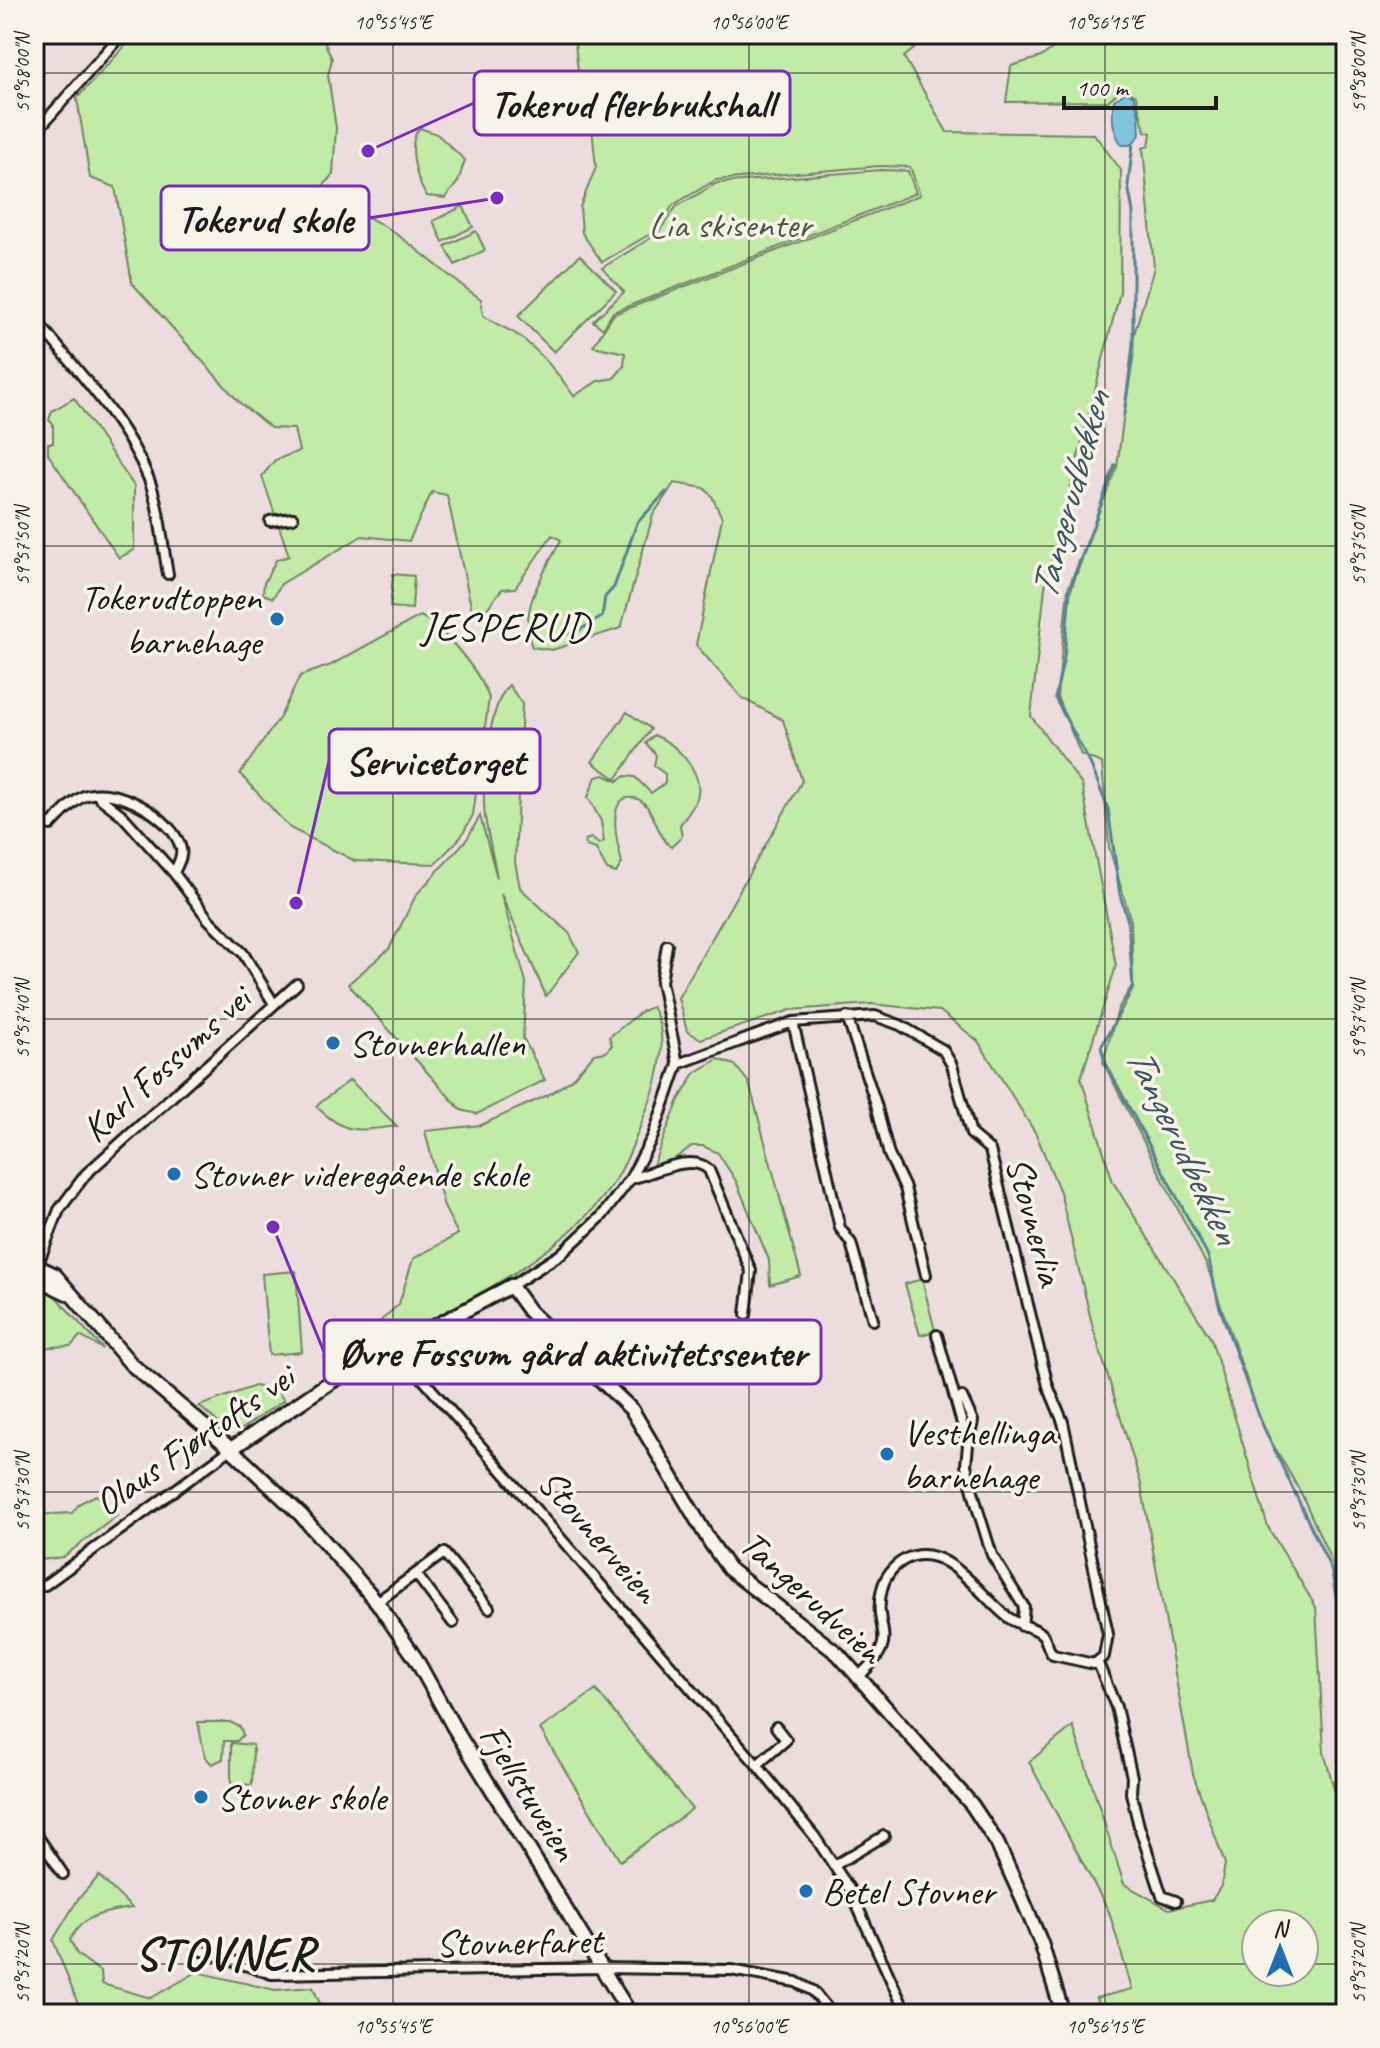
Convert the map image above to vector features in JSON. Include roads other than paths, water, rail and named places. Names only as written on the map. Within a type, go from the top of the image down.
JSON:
[{"type":"street","points":[[34,134],[122,34]]},
{"type":"street","points":[[34,317],[128,440],[149,479],[168,574]]},
{"type":"street","points":[[270,521],[293,518]]},
{"type":"street","points":[[34,819],[51,825],[86,795],[132,800],[153,812],[181,846],[182,855],[174,873]]},
{"type":"street","points":[[96,795],[122,815],[174,873],[209,920],[243,953],[274,1004]]},
{"type":"street","points":[[511,1286],[561,1254],[602,1216],[630,1179],[653,1136],[678,1064],[661,982],[667,945]]},
{"type":"street","name":"Karl Fossums vei","points":[[35,1270],[59,1210],[86,1174],[297,984]]},
{"type":"street","name":"Stovnerlia","points":[[678,1064],[793,1022],[847,1017],[875,1016],[900,1025],[943,1050],[952,1065],[971,1134],[990,1150],[1048,1386],[1063,1422],[1108,1634],[1106,1652],[1098,1663]]},
{"type":"street","points":[[847,1017],[876,1104],[889,1155],[905,1188],[926,1275]]},
{"type":"street","points":[[793,1022],[840,1228],[851,1243],[873,1320]]},
{"type":"street","points":[[630,1179],[689,1162],[700,1163],[709,1170],[751,1271],[746,1314]]},
{"type":"street","name":"Fjellstuveien","points":[[35,1270],[55,1275],[67,1293],[131,1364],[231,1449],[317,1531],[377,1602],[416,1659],[453,1726],[630,2014]]},
{"type":"street","name":"Olaus Fjørtofts vei","points":[[45,1585],[313,1392],[511,1286]]},
{"type":"street","name":"Tangerudveien","points":[[511,1286],[529,1311],[632,1410],[729,1569],[747,1586],[818,1634],[963,1794],[989,1830],[1041,1943],[1063,2014]]},
{"type":"street","points":[[937,1335],[968,1445]]},
{"type":"street","name":"Stovnerveien","points":[[395,1347],[757,1765],[835,1865],[873,1935],[906,2014]]},
{"type":"street","points":[[962,1397],[970,1408],[973,1425],[966,1465],[989,1548],[1024,1607],[1022,1626]]},
{"type":"street","points":[[377,1602],[444,1553],[489,1608]]},
{"type":"street","points":[[859,1676],[879,1657],[884,1646],[881,1595],[885,1580],[896,1566],[909,1558],[933,1557],[950,1565],[1006,1617],[1042,1634],[1048,1651],[1058,1658],[1098,1663],[1116,1707],[1140,1830],[1148,1845],[1162,1896],[1176,1901]]},
{"type":"street","points":[[416,1574],[453,1623]]},
{"type":"street","points":[[757,1765],[786,1740],[776,1727]]},
{"type":"street","points":[[34,1831],[63,1874]]},
{"type":"street","points":[[835,1865],[884,1836]]},
{"type":"street","name":"Stovnerfaret","points":[[197,1949],[272,1974],[716,1969],[773,1975],[813,1991],[832,2014]]},
{"type":"street","points":[[34,2002],[38,2014]]},
{"type":"street","points":[[900,2014],[921,2014]]},
{"type":"water","points":[[1126,92],[1133,95],[1139,114],[1140,135],[1131,145],[1122,145],[1114,129],[1114,100]]},
{"type":"waterway","name":"Tangerudbekken","points":[[1124,414],[1133,356],[1133,212],[1128,185],[1133,144]]},
{"type":"waterway","name":"Tangerudbekken","points":[[1115,465],[1070,591],[1064,657],[1055,698],[1091,765],[1108,809],[1120,895],[1128,921],[1133,988],[1101,1047],[1105,1062],[1208,1256],[1219,1305],[1257,1413],[1331,1569],[1346,1651]]},
{"type":"waterway","points":[[541,640],[576,632],[602,617],[605,597],[614,587],[637,523],[666,492]]},
{"type":"place","name":"Tokerud flerbrukshall","points":[[368,151]]},
{"type":"place","name":"Tokerud skole","points":[[497,198]]},
{"type":"place","name":"Tokerudtoppen barnehage","points":[[277,619]]},
{"type":"place","name":"Servicetorget","points":[[296,903]]},
{"type":"place","name":"Stovnerhallen","points":[[333,1043]]},
{"type":"place","name":"Stovner videregående skole","points":[[174,1174]]},
{"type":"place","name":"Øvre Fossum gård aktivitetssenter","points":[[273,1227]]},
{"type":"place","name":"Vesthellinga barnehage","points":[[887,1454]]},
{"type":"place","name":"Stovner skole","points":[[201,1797]]},
{"type":"place","name":"Betel Stovner","points":[[806,1891]]},
{"type":"district","name":"JESPERUD","points":[[506,627]]},
{"type":"district","name":"STOVNER","points":[[225,1954]]},
{"type":"park label","name":"Lia skisenter","points":[[730,224]]}]
